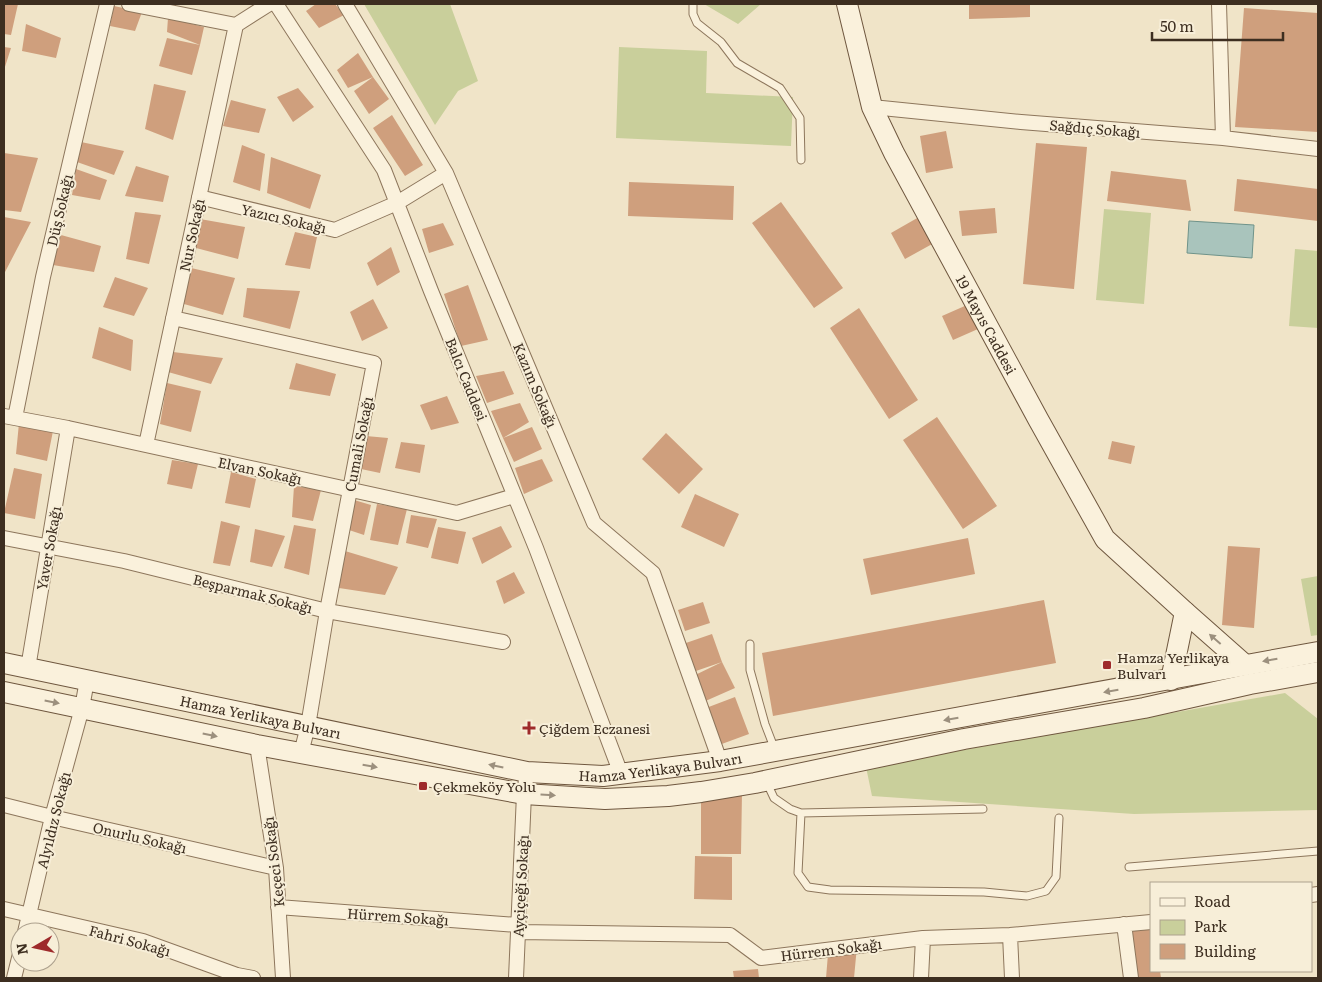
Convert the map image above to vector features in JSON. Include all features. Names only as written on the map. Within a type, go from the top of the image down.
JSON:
[{"type":"main road","name":"19 Mayıs Caddesi","points":[[847,4],[872,108],[903,171],[1105,539],[1245,665]]},
{"type":"main road","points":[[1170,680],[1185,612]]},
{"type":"main road","name":"Hamza Yerlikaya Bulvarı","points":[[4,663],[527,772],[603,776],[720,762],[1318,652]]},
{"type":"main road","name":"Hamza Yerlikaya Bulvarı","points":[[4,692],[257,746],[524,794],[605,799],[668,796],[701,792],[964,739],[1144,708],[1250,684],[1318,672]]},
{"type":"street","name":"Düş Sokağı","points":[[9,417],[107,4]]},
{"type":"street","points":[[129,4],[236,25],[269,4]]},
{"type":"street","name":"Balcı Caddesi","points":[[276,4],[384,170],[431,291],[536,548],[621,774]]},
{"type":"street","name":"Kazım Sokağı","points":[[345,4],[446,173],[594,523],[653,573],[720,762]]},
{"type":"street","points":[[1219,4],[1222,138]]},
{"type":"street","name":"Nur Sokağı","points":[[146,445],[236,25]]},
{"type":"street","name":"Sağdıç Sokağı","points":[[872,108],[1222,138],[1318,149]]},
{"type":"street","name":"Yazıcı Sokağı","points":[[199,197],[335,230],[397,203],[446,173]]},
{"type":"street","name":"Cumali Sokağı","points":[[173,318],[374,363],[349,490],[308,726],[301,753]]},
{"type":"street","name":"Elvan Sokağı","points":[[9,417],[68,428],[457,513],[514,496]]},
{"type":"street","name":"Yaver Sokağı","points":[[28,668],[68,428]]},
{"type":"street","name":"Beşparmak Sokağı","points":[[4,538],[124,561],[327,611],[503,642]]},
{"type":"street","name":"Alyıldız Sokağı","points":[[28,922],[52,817],[82,708],[87,680]]},
{"type":"street","name":"Keçeci Sokağı","points":[[257,746],[276,868],[283,978]]},
{"type":"street","name":"Ayçiçeği Sokağı","points":[[516,978],[524,794],[527,772]]},
{"type":"street","name":"Onurlu Sokağı","points":[[4,805],[276,868]]},
{"type":"street","name":"Hürrem Sokağı","points":[[278,907],[518,928],[730,935],[761,958],[923,938],[1010,935],[1150,922]]},
{"type":"street","name":"Fahri Sokağı","points":[[4,908],[143,941],[237,975],[253,978]]},
{"type":"street","points":[[1124,924],[1131,978]]},
{"type":"street","points":[[1010,935],[1012,978]]},
{"type":"street","points":[[921,978],[923,938]]},
{"type":"lane","points":[[693,4],[692,14],[697,24],[722,42],[737,63],[780,88],[800,118],[801,160]]},
{"type":"lane","points":[[750,644],[750,670],[775,752]]},
{"type":"lane","points":[[766,780],[774,798],[800,813],[983,809]]},
{"type":"lane","points":[[800,813],[798,873],[808,887],[830,890],[984,892],[1028,896],[1046,891],[1056,877],[1059,818]]},
{"type":"lane","points":[[1129,867],[1318,851]]},
{"type":"green space","points":[[364,4],[450,4],[478,81],[458,91],[435,125]]},
{"type":"green space","points":[[704,4],[761,4],[738,24]]},
{"type":"green space","points":[[619,47],[707,51],[706,93],[793,97],[791,146],[616,138]]},
{"type":"green space","points":[[1104,209],[1151,213],[1144,304],[1096,300]]},
{"type":"green space","points":[[1295,249],[1318,251],[1318,328],[1289,326]]},
{"type":"green space","points":[[1318,576],[1318,635],[1311,636],[1301,579]]},
{"type":"green space","points":[[1285,693],[1318,719],[1318,810],[1134,814],[872,796],[866,767]]},
{"type":"water","points":[[1189,221],[1254,225],[1252,258],[1187,253]]},
{"type":"building","points":[[4,4],[18,4],[11,35],[4,34]]},
{"type":"building","points":[[316,4],[335,4],[344,15],[319,28],[306,11]]},
{"type":"building","points":[[969,4],[1030,4],[1030,17],[969,19]]},
{"type":"building","points":[[114,6],[142,12],[135,31],[110,26]]},
{"type":"building","points":[[1244,8],[1318,13],[1318,132],[1235,127]]},
{"type":"building","points":[[168,18],[204,27],[200,45],[167,32]]},
{"type":"building","points":[[26,24],[61,38],[56,58],[22,51]]},
{"type":"building","points":[[167,38],[200,45],[192,75],[159,66]]},
{"type":"building","points":[[4,47],[11,48],[4,70]]},
{"type":"building","points":[[358,53],[373,77],[348,88],[337,70]]},
{"type":"building","points":[[373,77],[389,99],[369,114],[354,91]]},
{"type":"building","points":[[154,84],[186,91],[173,140],[145,129]]},
{"type":"building","points":[[298,88],[314,107],[293,122],[277,97]]},
{"type":"building","points":[[231,100],[266,109],[259,133],[223,126]]},
{"type":"building","points":[[392,115],[423,165],[405,176],[373,128]]},
{"type":"building","points":[[946,131],[953,168],[926,173],[920,136]]},
{"type":"building","points":[[81,142],[124,151],[114,175],[77,162]]},
{"type":"building","points":[[1036,143],[1087,147],[1074,289],[1023,284]]},
{"type":"building","points":[[242,145],[265,154],[260,191],[233,182]]},
{"type":"building","points":[[4,153],[38,158],[21,212],[4,210]]},
{"type":"building","points":[[271,157],[321,175],[310,209],[267,193]]},
{"type":"building","points":[[136,166],[169,176],[163,202],[125,196]]},
{"type":"building","points":[[76,169],[107,180],[100,200],[72,195]]},
{"type":"building","points":[[1111,171],[1186,180],[1191,211],[1107,201]]},
{"type":"building","points":[[1237,179],[1318,189],[1318,221],[1234,211]]},
{"type":"building","points":[[629,182],[734,186],[733,220],[628,216]]},
{"type":"building","points":[[781,202],[843,288],[814,308],[752,223]]},
{"type":"building","points":[[995,208],[997,233],[962,236],[959,211]]},
{"type":"building","points":[[135,212],[161,215],[149,264],[126,259]]},
{"type":"building","points":[[4,217],[31,222],[4,274]]},
{"type":"building","points":[[919,217],[934,243],[905,259],[891,233]]},
{"type":"building","points":[[200,219],[245,227],[238,259],[196,248]]},
{"type":"building","points":[[443,223],[454,245],[429,253],[422,229]]},
{"type":"building","points":[[295,232],[317,237],[310,269],[285,265]]},
{"type":"building","points":[[61,235],[101,246],[94,272],[53,265]]},
{"type":"building","points":[[391,247],[400,272],[377,286],[367,263]]},
{"type":"building","points":[[191,268],[235,278],[223,315],[184,304]]},
{"type":"building","points":[[115,277],[148,288],[134,316],[103,307]]},
{"type":"building","points":[[468,285],[488,340],[461,346],[444,294]]},
{"type":"building","points":[[247,288],[300,291],[290,329],[243,317]]},
{"type":"building","points":[[373,299],[388,328],[362,341],[350,312]]},
{"type":"building","points":[[967,305],[978,329],[953,340],[942,316]]},
{"type":"building","points":[[859,308],[918,400],[889,419],[830,328]]},
{"type":"building","points":[[99,327],[133,340],[131,371],[92,358]]},
{"type":"building","points":[[173,352],[223,358],[211,384],[168,372]]},
{"type":"building","points":[[296,363],[336,374],[330,396],[289,389]]},
{"type":"building","points":[[504,371],[514,394],[487,403],[476,376]]},
{"type":"building","points":[[167,383],[201,391],[191,432],[160,424]]},
{"type":"building","points":[[447,396],[459,423],[431,430],[420,405]]},
{"type":"building","points":[[520,403],[529,422],[503,438],[491,411]]},
{"type":"building","points":[[937,417],[997,506],[963,529],[903,440]]},
{"type":"building","points":[[19,423],[53,431],[47,461],[16,454]]},
{"type":"building","points":[[532,427],[542,449],[514,462],[503,438]]},
{"type":"building","points":[[666,433],[703,469],[679,494],[642,459]]},
{"type":"building","points":[[366,436],[388,438],[380,473],[361,469]]},
{"type":"building","points":[[1112,441],[1135,446],[1131,464],[1108,459]]},
{"type":"building","points":[[401,442],[425,445],[420,473],[395,468]]},
{"type":"building","points":[[542,459],[553,481],[524,494],[515,468]]},
{"type":"building","points":[[172,460],[198,464],[192,489],[167,484]]},
{"type":"building","points":[[14,468],[42,474],[35,519],[4,513]]},
{"type":"building","points":[[231,472],[256,479],[250,508],[225,503]]},
{"type":"building","points":[[294,486],[321,490],[313,521],[292,517]]},
{"type":"building","points":[[695,494],[739,514],[724,547],[681,527]]},
{"type":"building","points":[[354,500],[371,505],[364,535],[349,530]]},
{"type":"building","points":[[377,504],[407,509],[398,545],[370,540]]},
{"type":"building","points":[[411,515],[437,519],[428,548],[406,543]]},
{"type":"building","points":[[221,521],[240,526],[230,566],[213,563]]},
{"type":"building","points":[[294,525],[316,529],[309,575],[284,568]]},
{"type":"building","points":[[501,526],[512,547],[482,564],[472,538]]},
{"type":"building","points":[[438,527],[466,532],[458,564],[431,558]]},
{"type":"building","points":[[255,529],[285,536],[272,567],[250,562]]},
{"type":"building","points":[[968,538],[975,574],[871,595],[863,559]]},
{"type":"building","points":[[1228,546],[1260,548],[1254,628],[1222,625]]},
{"type":"building","points":[[345,551],[398,567],[385,595],[339,588]]},
{"type":"building","points":[[514,572],[525,593],[504,604],[496,581]]},
{"type":"building","points":[[1044,600],[1056,663],[773,716],[762,653]]},
{"type":"building","points":[[703,602],[710,623],[685,631],[678,610]]},
{"type":"building","points":[[712,634],[722,662],[693,672],[683,644]]},
{"type":"building","points":[[722,662],[735,688],[701,703],[691,677]]},
{"type":"building","points":[[735,697],[749,734],[719,745],[706,708]]},
{"type":"building","points":[[701,792],[742,792],[741,854],[701,854]]},
{"type":"building","points":[[695,856],[732,857],[732,900],[694,899]]},
{"type":"building","points":[[1150,927],[1150,972],[1160,972],[1161,978],[1138,978],[1132,928]]},
{"type":"building","points":[[857,946],[854,978],[826,978],[828,954]]},
{"type":"building","points":[[758,969],[759,978],[734,978],[733,971]]},
{"type":"place","name":"Hamza Yerlikaya Bulvarı","points":[[1107,665]]},
{"type":"place","name":"Çiğdem Eczanesi","points":[[529,728]]},
{"type":"place","name":"Çekmeköy Yolu","points":[[423,786]]}]
